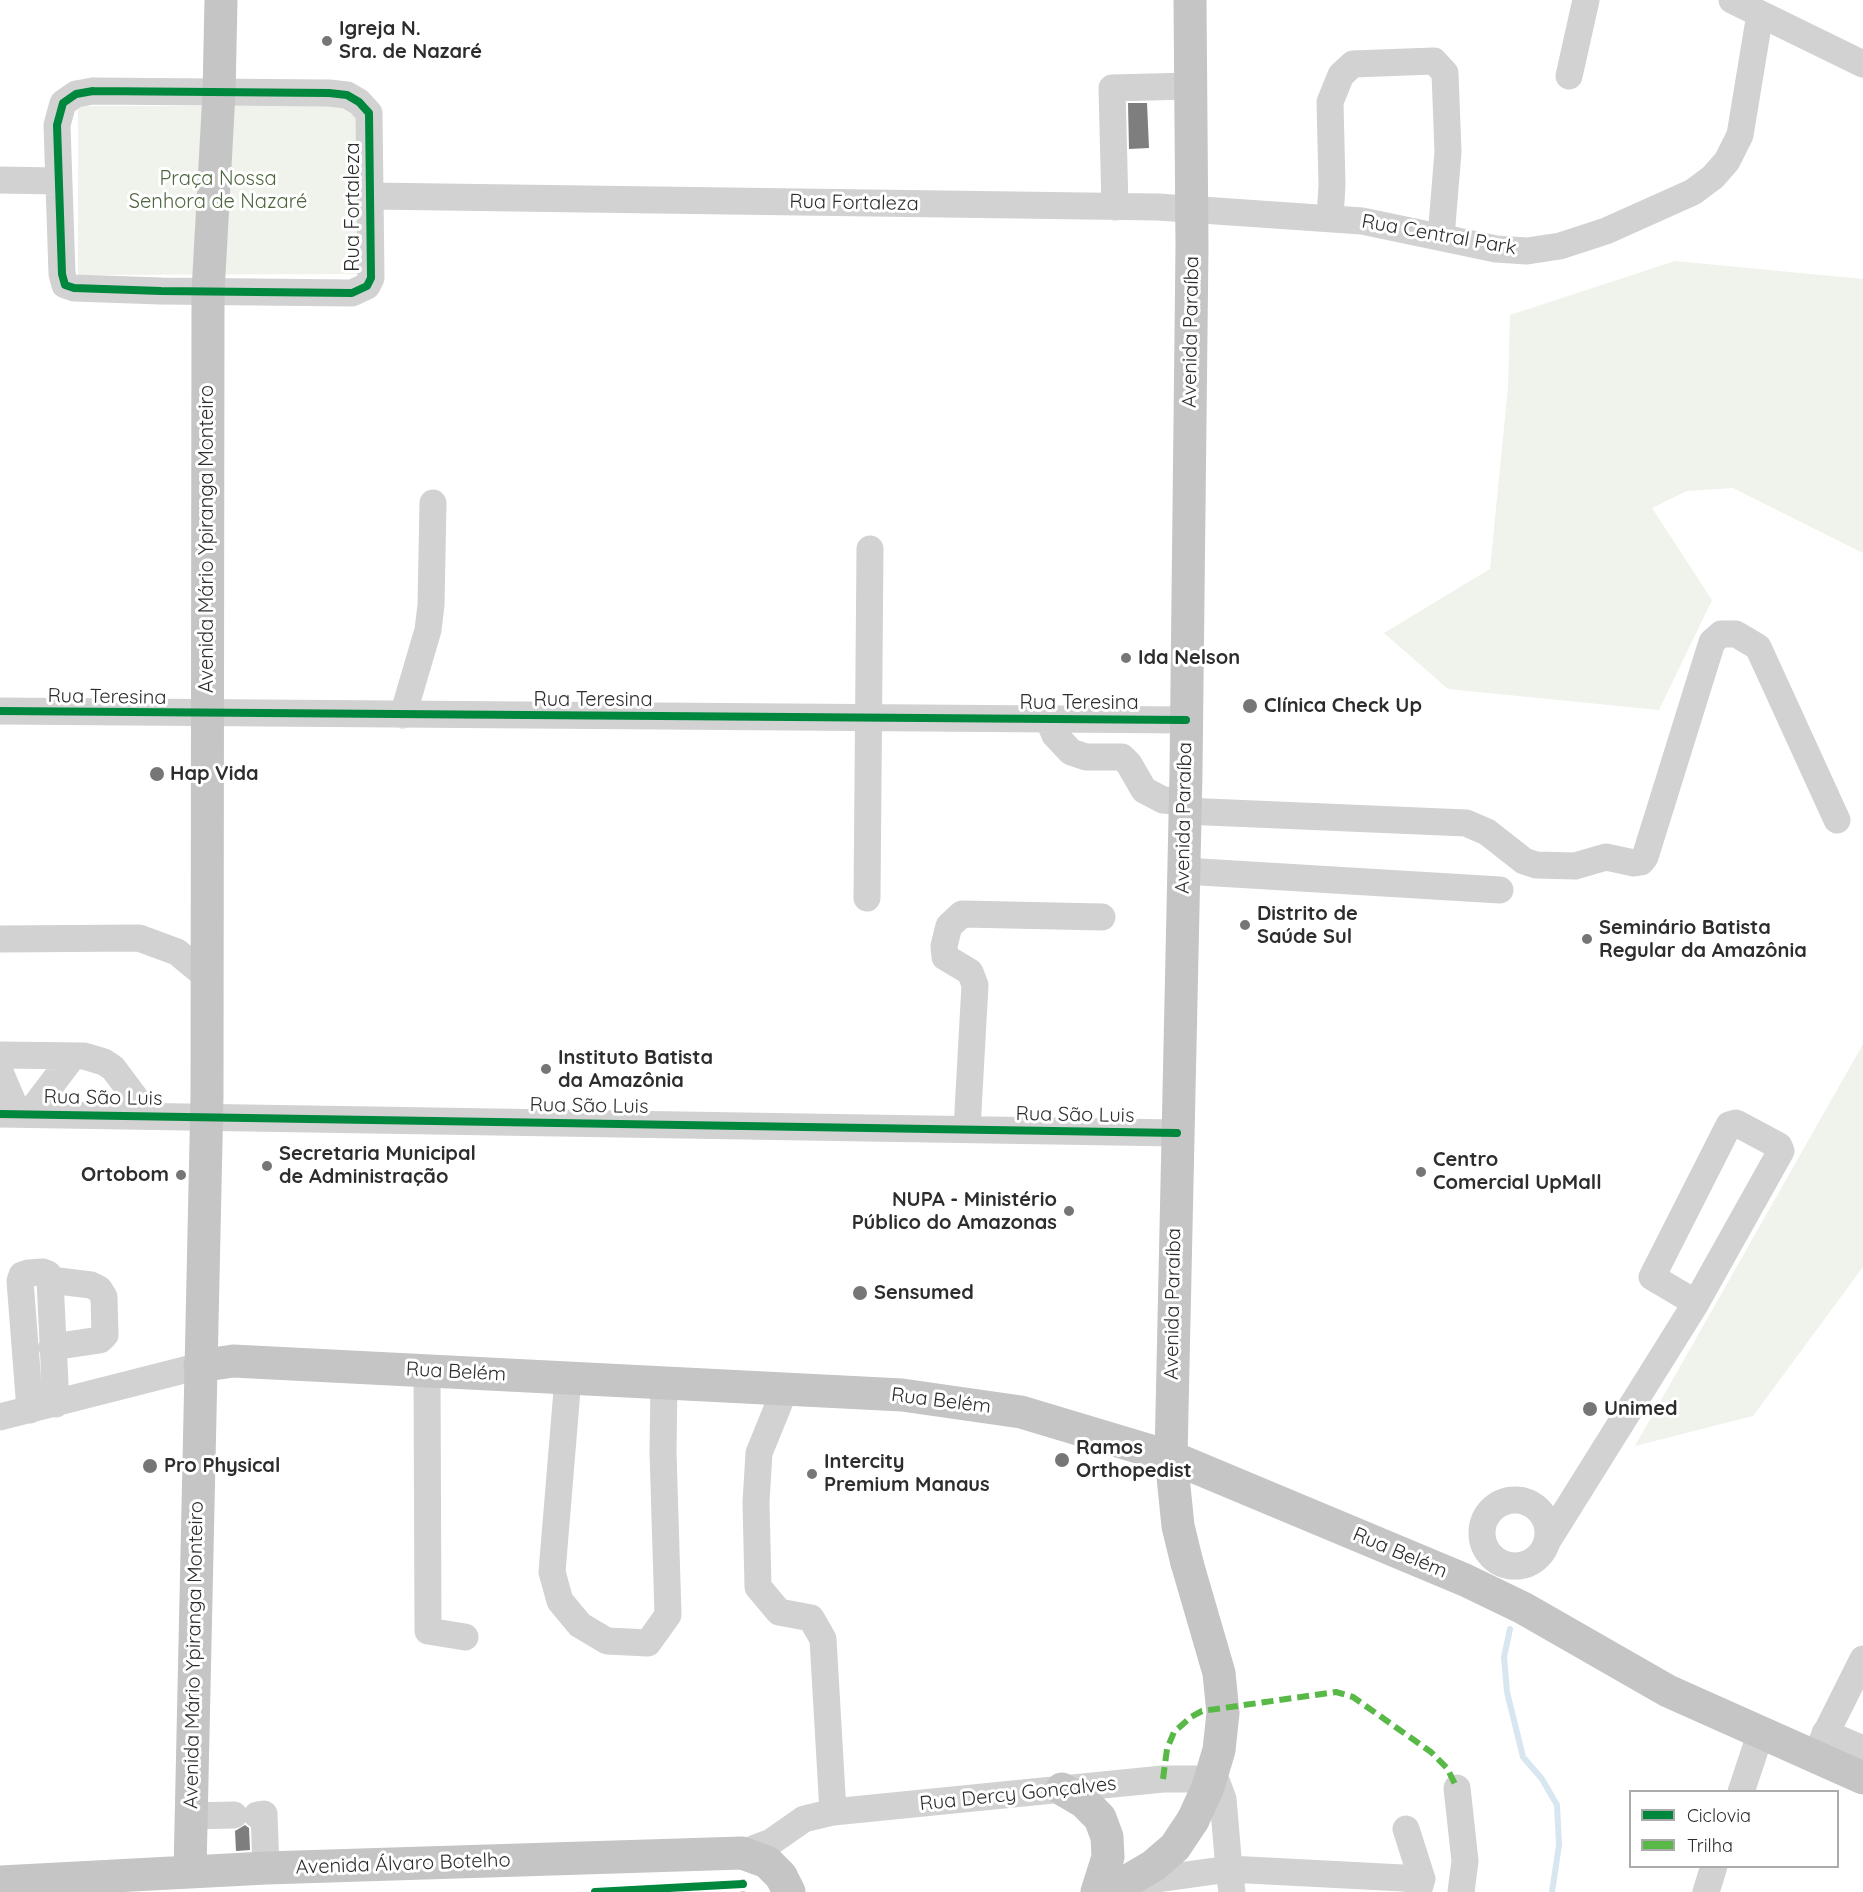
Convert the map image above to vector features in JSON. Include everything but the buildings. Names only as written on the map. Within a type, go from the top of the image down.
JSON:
[{"type":"main road","name":"Avenida Mário Ypiranga Monteiro","points":[[190,1871],[206,1117],[208,292],[219,93],[221,0]]},
{"type":"main road","name":"Avenida Paraíba","points":[[1106,1889],[1153,1866],[1175,1847],[1193,1820],[1208,1787],[1219,1750],[1223,1713],[1219,1672],[1187,1563],[1177,1516],[1171,1457],[1185,807],[1192,209],[1190,0]]},
{"type":"main road","name":"Rua Belém","points":[[200,1366],[233,1360],[902,1395],[976,1404],[1032,1415],[1171,1457],[1490,1575],[1532,1613],[1668,1691],[1761,1732],[1820,1744],[1863,1778]]},
{"type":"main road","points":[[1062,1789],[1084,1802],[1100,1818],[1107,1837],[1106,1889]]},
{"type":"main road","name":"Avenida Álvaro Botelho","points":[[0,1882],[266,1868],[742,1868],[767,1862],[782,1876],[789,1892]]},
{"type":"street","points":[[1569,76],[1586,0]]},
{"type":"street","points":[[1732,0],[1863,64]]},
{"type":"street","name":"Rua Central Park","points":[[1192,209],[1330,218],[1390,225],[1496,249],[1527,251],[1560,246],[1606,231],[1693,192],[1713,177],[1727,161],[1740,135],[1760,14]]},
{"type":"street","points":[[1330,218],[1332,184],[1330,102],[1341,75],[1353,64],[1434,61],[1445,73],[1448,152],[1441,237]]},
{"type":"street","points":[[1115,207],[1112,87],[1190,86]]},
{"type":"street","name":"Rua Fortaleza","points":[[93,91],[219,93],[346,95],[359,102],[369,113],[371,278],[362,290],[352,293],[208,292],[74,288],[66,285],[62,274],[57,125],[59,110],[63,103],[76,94],[93,91]]},
{"type":"street","points":[[0,180],[58,181]]},
{"type":"street","name":"Rua Fortaleza","points":[[371,196],[1192,209]]},
{"type":"street","points":[[403,715],[429,622],[433,503]]},
{"type":"street","points":[[867,898],[870,549]]},
{"type":"street","points":[[1048,719],[1055,735],[1071,752],[1086,757],[1122,758],[1129,764],[1144,790],[1163,800],[1185,807],[1466,823],[1487,832],[1524,861],[1536,865],[1575,866],[1606,857],[1634,863],[1641,862],[1645,857],[1712,642],[1721,634],[1736,634],[1758,647],[1837,820]]},
{"type":"street","name":"Rua Teresina","points":[[0,711],[1186,720]]},
{"type":"street","points":[[1184,871],[1500,890]]},
{"type":"street","points":[[967,1129],[975,985],[970,972],[945,957],[944,946],[949,926],[962,914],[1102,916]]},
{"type":"street","points":[[0,939],[139,938],[177,952],[206,976]]},
{"type":"street","points":[[0,1055],[94,1058],[113,1068],[149,1116]]},
{"type":"street","points":[[0,1072],[16,1114],[73,1056]]},
{"type":"street","name":"Rua São Luis","points":[[16,1114],[1177,1133]]},
{"type":"street","points":[[1548,1540],[1545,1519],[1532,1504],[1511,1500],[1501,1503],[1486,1517],[1482,1537],[1490,1556],[1490,1575],[1529,1564],[1544,1550],[1548,1540],[1696,1303],[1781,1151],[1779,1146],[1736,1123],[1730,1125],[1652,1277],[1653,1280],[1696,1303]]},
{"type":"street","points":[[30,1410],[20,1281],[22,1275],[43,1272],[50,1280],[56,1404]]},
{"type":"street","points":[[50,1280],[91,1285],[99,1289],[104,1297],[105,1335],[100,1340],[52,1347]]},
{"type":"street","name":"Rua Belém","points":[[0,1417],[200,1366]]},
{"type":"street","points":[[427,1370],[428,1631],[465,1637]]},
{"type":"street","points":[[568,1378],[552,1572],[560,1601],[580,1625],[607,1641],[648,1643],[668,1616],[663,1452],[664,1383]]},
{"type":"street","points":[[785,1389],[759,1453],[756,1502],[758,1587],[779,1612],[811,1618],[823,1639],[833,1812]]},
{"type":"street","points":[[1863,1659],[1820,1744],[1863,1749]]},
{"type":"street","points":[[1741,1790],[1761,1732]]},
{"type":"street","name":"Rua Dercy Gonçalves","points":[[742,1868],[771,1842],[804,1819],[833,1812],[1163,1779],[1203,1779],[1217,1783],[1223,1799],[1231,1880]]},
{"type":"street","points":[[1456,1788],[1465,1861],[1461,1892]]},
{"type":"street","points":[[190,1816],[264,1814],[266,1868]]},
{"type":"street","points":[[1106,1889],[1231,1880],[1420,1885],[1407,1829]]},
{"type":"street","points":[[1706,1892],[1713,1868]]},
{"type":"path","points":[[732,1884],[742,1868]]},
{"type":"green space","name":"Praça Nossa Senhora de Nazaré","points":[[78,106],[357,106],[358,274],[78,275]]},
{"type":"green space","points":[[1675,261],[1863,279],[1863,553],[1733,488],[1687,491],[1652,508],[1712,600],[1659,710],[1448,689],[1384,633],[1490,569],[1508,387],[1510,315]]},
{"type":"green space","points":[[1863,1044],[1863,1267],[1753,1416],[1635,1446]]},
{"type":"waterway","points":[[1510,1629],[1504,1657],[1507,1692],[1523,1757],[1542,1779],[1557,1805],[1559,1845],[1552,1892]]},
{"type":"marked path","points":[[1163,1779],[1167,1749],[1174,1732],[1191,1717],[1202,1711],[1336,1692],[1353,1697],[1431,1752],[1447,1768],[1457,1788]]},
{"type":"cycle path","points":[[93,91],[329,93],[347,95],[359,102],[369,113],[371,278],[367,286],[352,293],[161,291],[74,288],[65,285],[62,274],[57,125],[63,103],[76,94],[93,91]]},
{"type":"cycle path","points":[[0,711],[1186,720]]},
{"type":"cycle path","points":[[0,1114],[1177,1133]]},
{"type":"cycle path","points":[[595,1892],[743,1884]]},
{"type":"place","name":"Igreja N. Sra. de Nazaré","points":[[327,41]]},
{"type":"place","name":"Ida Nelson","points":[[1126,658]]},
{"type":"place","name":"Clínica Check Up","points":[[1250,706]]},
{"type":"place","name":"Hap Vida","points":[[157,774]]},
{"type":"place","name":"Distrito de Saúde Sul","points":[[1245,925]]},
{"type":"place","name":"Seminário Batista Regular da Amazônia","points":[[1587,939]]},
{"type":"place","name":"Instituto Batista da Amazônia","points":[[546,1069]]},
{"type":"place","name":"Secretaria Municipal de Administração","points":[[267,1166]]},
{"type":"place","name":"Centro Comercial UpMall","points":[[1421,1172]]},
{"type":"place","name":"Ortobom","points":[[181,1175]]},
{"type":"place","name":"NUPA - Ministério Público do Amazonas","points":[[1069,1211]]},
{"type":"place","name":"Sensumed","points":[[860,1293]]},
{"type":"place","name":"Unimed","points":[[1590,1409]]},
{"type":"place","name":"Ramos Orthopedist","points":[[1062,1460]]},
{"type":"place","name":"Pro Physical","points":[[150,1466]]},
{"type":"place","name":"Intercity Premium Manaus","points":[[812,1474]]}]
